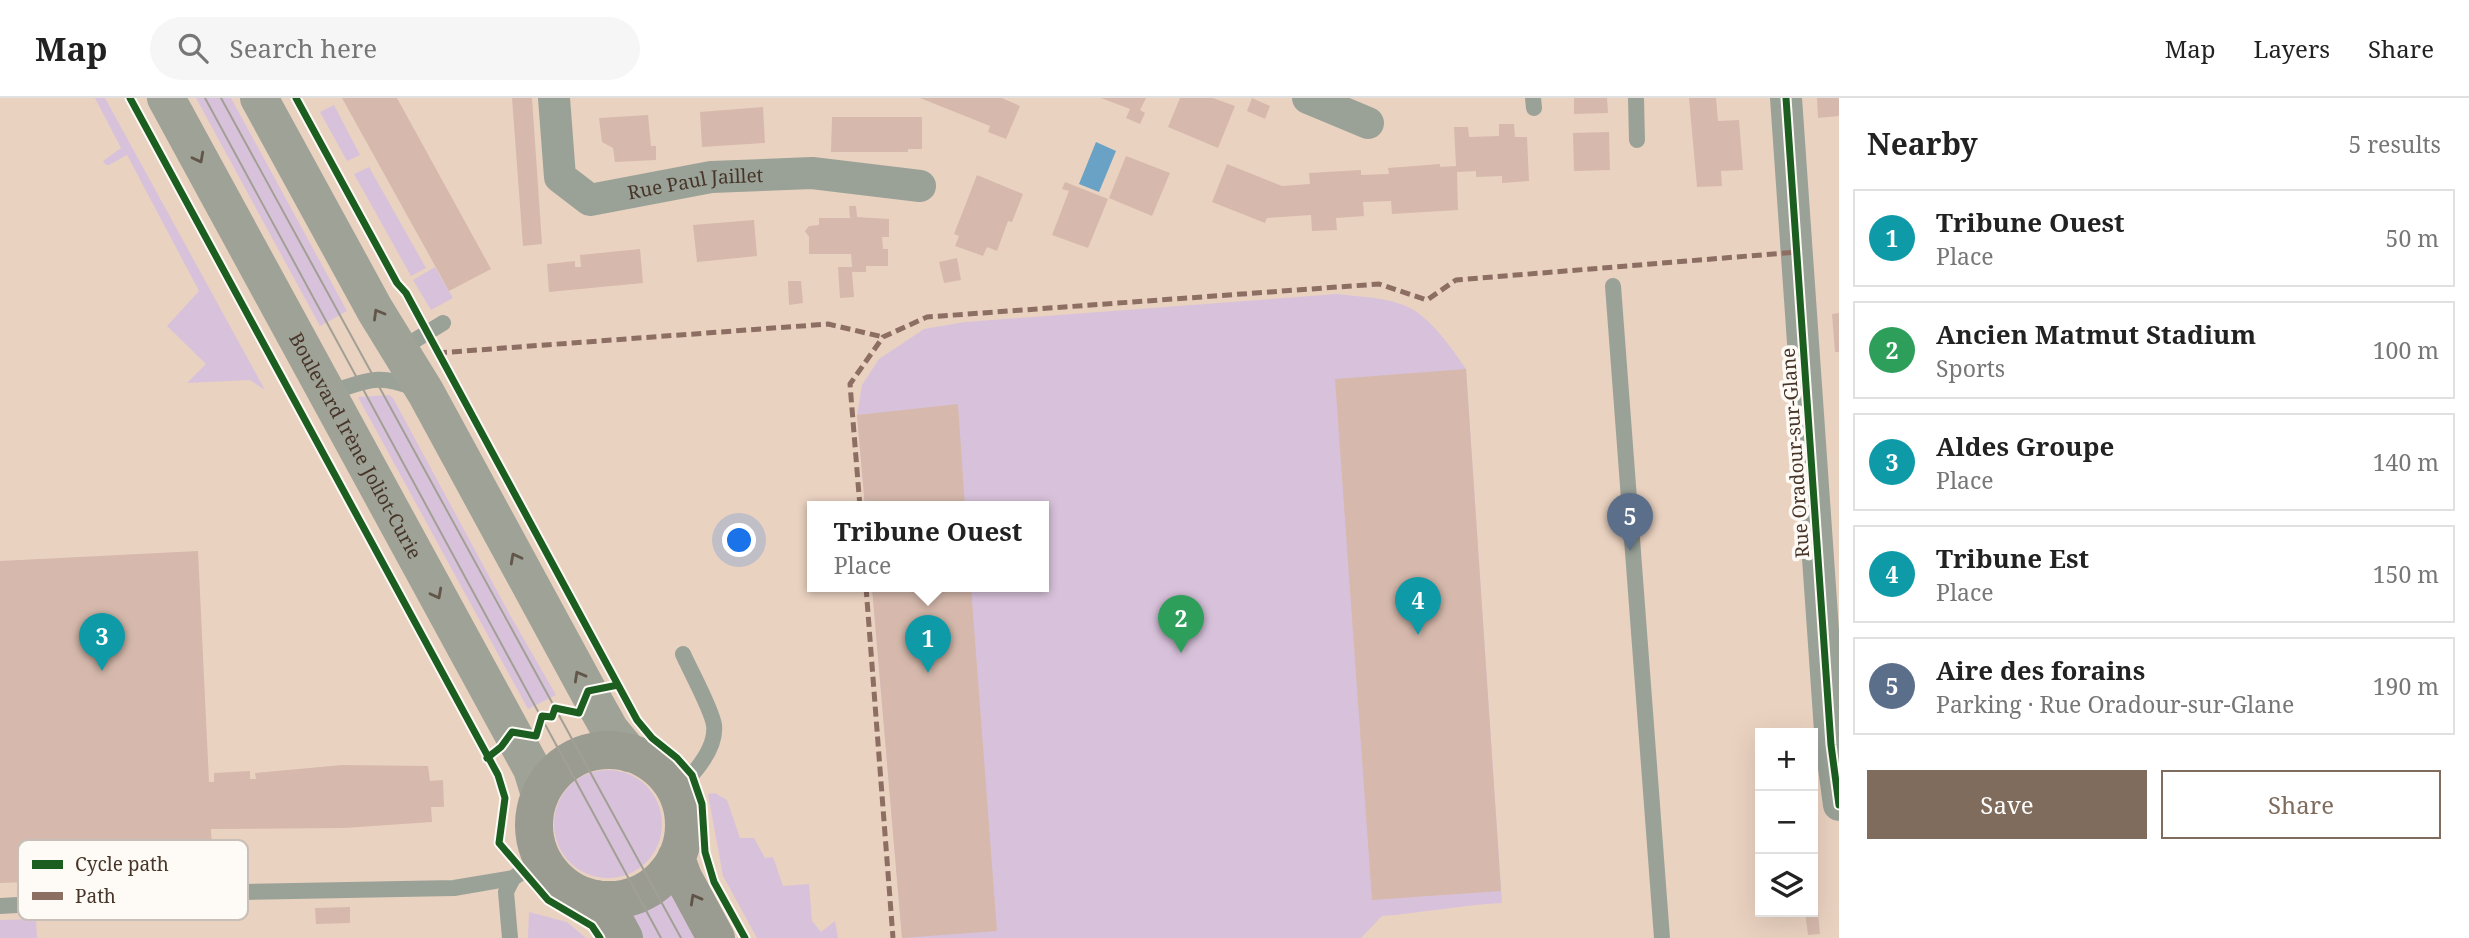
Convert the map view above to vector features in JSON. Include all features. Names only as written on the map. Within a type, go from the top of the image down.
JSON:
[{"type":"main road","name":"Boulevard Irène Joliot-Curie","points":[[166,98],[532,769],[540,795]]},
{"type":"main road","points":[[259,98],[398,350],[426,393],[610,730],[629,753]]},
{"type":"main road","points":[[597,751],[629,753],[657,768],[676,791],[683,814],[683,836],[677,858],[666,874],[638,895],[624,899],[597,899],[565,886],[552,874],[527,869],[535,838],[534,817],[540,795],[556,772],[582,755],[597,751]]},
{"type":"main road","points":[[677,858],[683,877],[716,938]]},
{"type":"main road","points":[[597,899],[624,938]]},
{"type":"street","name":"Rue Paul Jaillet","points":[[554,98],[559,177],[590,200],[711,177],[748,175],[811,173],[920,186]]},
{"type":"street","points":[[1308,98],[1368,123]]},
{"type":"street","name":"Rue Oradour-sur-Glane","points":[[1787,98],[1831,746],[1839,805]]},
{"type":"lane","points":[[1636,98],[1637,140]]},
{"type":"lane","points":[[1613,286],[1662,938]]},
{"type":"lane","points":[[398,350],[443,323]]},
{"type":"lane","points":[[328,393],[381,378],[426,393]]},
{"type":"lane","points":[[676,791],[703,759],[712,741],[714,726],[683,654]]},
{"type":"lane","points":[[248,892],[454,888],[527,869]]},
{"type":"lane","points":[[510,938],[506,892],[527,869]]},
{"type":"lane","points":[[0,906],[18,905]]},
{"type":"shaded area","points":[[95,98],[105,98],[265,390],[250,380],[187,383],[206,364],[167,326],[199,291],[127,155],[109,165],[103,161],[121,148]]},
{"type":"shaded area","points":[[196,98],[231,98],[347,311],[320,326]]},
{"type":"shaded area","points":[[334,105],[360,155],[347,161],[320,112]]},
{"type":"shaded area","points":[[369,167],[426,268],[411,276],[354,174]]},
{"type":"shaded area","points":[[435,267],[453,298],[431,310],[413,280]]},
{"type":"shaded area","points":[[1337,294],[1403,305],[1420,314],[1435,328],[1466,369],[1502,903],[1382,916],[1361,938],[902,938],[872,592],[1049,592],[1049,501],[864,501],[857,415],[862,385],[879,359],[924,329],[965,322]]},
{"type":"shaded area","points":[[389,395],[556,695],[528,709],[358,397]]},
{"type":"shaded area","points":[[608,770],[629,774],[646,786],[658,803],[662,824],[658,845],[646,862],[629,874],[608,878],[587,874],[570,862],[558,845],[554,824],[558,803],[570,786],[587,774]]},
{"type":"shaded area","points":[[715,793],[727,800],[740,838],[754,838],[765,858],[773,857],[783,886],[809,884],[812,921],[821,932],[835,921],[838,938],[757,938],[723,876],[708,794]]},
{"type":"shaded area","points":[[670,893],[698,938],[642,938],[631,912],[647,908]]},
{"type":"shaded area","points":[[529,912],[567,922],[586,938],[528,938]]},
{"type":"shaded area","points":[[0,920],[36,920],[37,938],[0,938]]},
{"type":"water","points":[[1096,142],[1116,151],[1099,192],[1079,184]]},
{"type":"building","points":[[342,98],[397,98],[491,269],[449,291]]},
{"type":"building","points":[[512,98],[532,98],[542,244],[523,246]]},
{"type":"building","points":[[920,98],[1002,98],[1020,106],[1006,139],[988,132],[990,126]]},
{"type":"building","points":[[1101,98],[1146,98],[1140,110],[1145,113],[1140,124],[1126,118],[1130,109]]},
{"type":"building","points":[[1180,98],[1213,98],[1235,106],[1218,148],[1168,127]]},
{"type":"building","points":[[1252,98],[1270,106],[1265,119],[1247,111]]},
{"type":"building","points":[[1574,98],[1607,98],[1608,113],[1574,114]]},
{"type":"building","points":[[1689,98],[1716,98],[1718,121],[1739,120],[1743,170],[1721,171],[1722,186],[1697,187]]},
{"type":"building","points":[[1817,98],[1839,98],[1839,116],[1818,118]]},
{"type":"building","points":[[763,107],[765,143],[702,147],[700,112]]},
{"type":"building","points":[[648,115],[651,146],[656,146],[656,160],[615,162],[613,148],[602,142],[599,118]]},
{"type":"building","points":[[832,117],[922,117],[922,149],[908,149],[908,152],[831,152]]},
{"type":"building","points":[[1499,124],[1514,124],[1515,137],[1527,137],[1529,181],[1502,183],[1502,176],[1476,177],[1476,171],[1457,172],[1458,210],[1392,214],[1391,201],[1363,202],[1364,216],[1336,218],[1337,230],[1312,231],[1311,215],[1267,218],[1265,223],[1212,202],[1227,164],[1282,186],[1310,184],[1309,173],[1361,170],[1361,175],[1389,174],[1388,168],[1440,164],[1440,167],[1456,166],[1454,127],[1468,127],[1469,137],[1499,136]]},
{"type":"building","points":[[1609,132],[1610,170],[1574,171],[1573,133]]},
{"type":"building","points":[[1126,156],[1170,173],[1152,216],[1109,198]]},
{"type":"building","points":[[977,175],[1023,194],[1012,222],[1008,221],[997,251],[987,247],[983,256],[955,246],[959,236],[954,234]]},
{"type":"building","points":[[1065,182],[1108,199],[1088,248],[1052,235],[1069,191],[1062,189]]},
{"type":"building","points":[[849,206],[856,206],[857,217],[889,219],[889,237],[882,237],[883,249],[888,249],[888,266],[866,266],[866,272],[852,272],[854,297],[840,298],[838,267],[852,267],[851,254],[809,254],[809,237],[805,231],[809,226],[819,225],[819,218],[850,218]]},
{"type":"building","points":[[754,220],[757,256],[697,262],[693,225]]},
{"type":"building","points":[[640,249],[643,283],[549,292],[547,264],[575,261],[575,267],[581,267],[580,255]]},
{"type":"building","points":[[957,258],[961,280],[944,283],[939,262]]},
{"type":"building","points":[[788,281],[801,281],[803,303],[789,305]]},
{"type":"building","points":[[1839,313],[1839,352],[1835,352],[1832,314]]},
{"type":"building","points":[[1466,369],[1501,891],[1372,900],[1335,379]]},
{"type":"building","points":[[958,404],[965,501],[864,501],[857,415]]},
{"type":"building","points":[[198,551],[209,782],[214,782],[214,773],[250,771],[250,779],[256,779],[255,773],[342,765],[428,766],[430,781],[443,780],[444,807],[431,807],[432,822],[344,828],[211,829],[211,840],[18,840],[18,882],[0,883],[0,561]]},
{"type":"building","points":[[872,592],[971,592],[997,931],[902,938]]},
{"type":"building","points":[[350,907],[350,923],[316,924],[315,908]]},
{"type":"building","points":[[1818,912],[1820,934],[1808,935],[1806,917],[1818,917]]},
{"type":"tram line","points":[[205,98],[661,938]]},
{"type":"tram line","points":[[221,98],[681,938]]},
{"type":"marked path","points":[[860,501],[850,384],[883,337],[927,317],[1379,284],[1427,300],[1456,280],[1797,252]]},
{"type":"marked path","points":[[437,353],[828,324],[883,337]]},
{"type":"marked path","points":[[866,592],[893,938]]},
{"type":"cycle path","points":[[130,98],[498,775],[505,798],[499,843],[548,900],[592,926],[600,938]]},
{"type":"cycle path","points":[[296,98],[397,283],[406,293],[637,720],[652,738],[677,758],[692,775],[702,804],[705,852],[714,882],[745,938]]},
{"type":"cycle path","points":[[1786,98],[1831,745],[1839,805]]},
{"type":"cycle path","points":[[487,758],[501,747],[512,732],[536,736],[542,716],[552,717],[555,708],[579,713],[588,691],[618,685]]},
{"type":"place","name":"Aire des forains","points":[[1630,551]]},
{"type":"place","name":"Tribune Est","points":[[1418,635]]},
{"type":"place","name":"Ancien Matmut Stadium","points":[[1181,653]]},
{"type":"place","name":"Aldes Groupe","points":[[102,671]]},
{"type":"place","name":"Tribune Ouest","points":[[928,673]]}]
